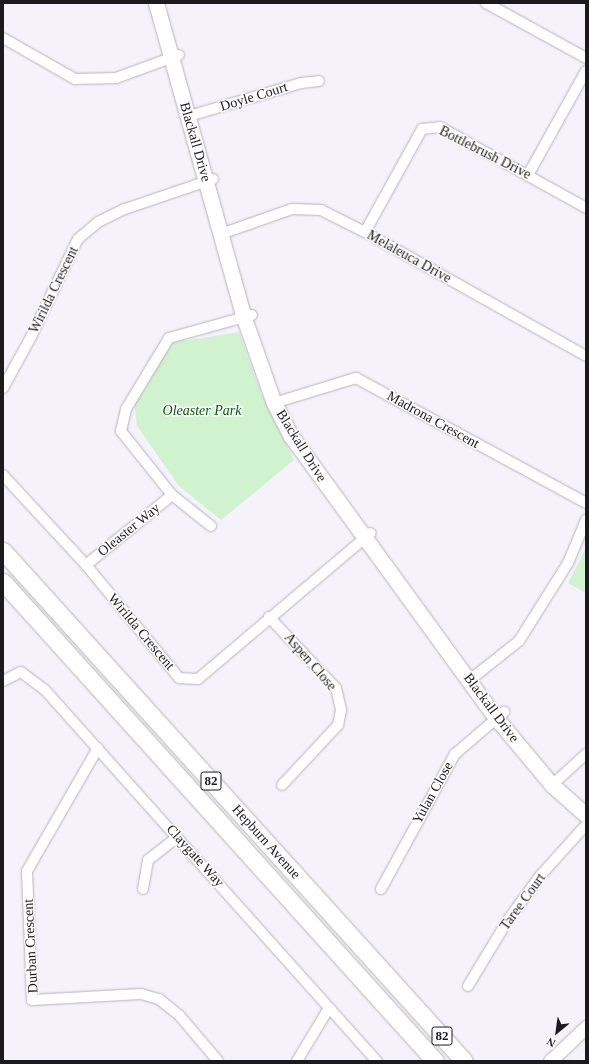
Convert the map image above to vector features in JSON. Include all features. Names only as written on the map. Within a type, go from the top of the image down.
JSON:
[{"type":"main road","name":"Blackall Drive","points":[[160,3],[193,115],[248,316],[278,401],[306,459],[368,535],[474,677],[500,715],[586,816]]},
{"type":"main road","name":"Hepburn Avenue","points":[[3,551],[464,1061]]},
{"type":"main road","name":"Hepburn Avenue","points":[[3,582],[435,1061]]},
{"type":"main road","points":[[3,588],[22,603]]},
{"type":"main road","name":"Blackall Drive","points":[[556,782],[586,804]]},
{"type":"main road","points":[[419,1011],[439,1024],[476,1061]]},
{"type":"street","points":[[486,3],[586,58]]},
{"type":"street","points":[[3,38],[75,79],[116,78],[175,56]]},
{"type":"street","points":[[528,175],[586,70]]},
{"type":"street","name":"Doyle Court","points":[[193,115],[301,83],[319,81]]},
{"type":"street","name":"Bottlebrush Drive","points":[[366,232],[422,129],[440,127],[586,208]]},
{"type":"street","name":"Wirilda Crescent","points":[[3,388],[31,338],[78,239],[98,222],[125,209],[210,180]]},
{"type":"street","name":"Melaleuca Drive","points":[[226,233],[292,209],[321,210],[366,232],[586,356]]},
{"type":"street","name":"Oleaster Way","points":[[211,526],[172,495],[122,431],[126,409],[169,338],[248,316]]},
{"type":"street","name":"Madrona Crescent","points":[[278,401],[356,378],[586,504]]},
{"type":"street","name":"Wirilda Crescent","points":[[3,476],[86,565],[180,678],[198,679],[269,617],[368,535]]},
{"type":"street","name":"Oleaster Way","points":[[86,565],[172,495]]},
{"type":"street","points":[[474,677],[519,641],[568,562],[586,520]]},
{"type":"street","name":"Aspen Close","points":[[269,617],[336,688],[341,710],[338,725],[282,785]]},
{"type":"street","name":"Claygate Way","points":[[3,681],[21,672],[33,679],[98,748],[377,1061]]},
{"type":"street","name":"Yulan Close","points":[[381,889],[455,754],[500,715]]},
{"type":"street","name":"Durban Crescent","points":[[98,748],[27,870],[32,1000],[141,994],[160,999],[179,1015],[218,1061]]},
{"type":"street","points":[[556,782],[586,754]]},
{"type":"street","name":"Taree Court","points":[[468,986],[508,920],[531,889],[586,825]]},
{"type":"street","points":[[143,889],[148,860],[177,837]]},
{"type":"street","points":[[297,1061],[329,1008]]},
{"type":"street","points":[[550,1061],[586,1027]]},
{"type":"green space","name":"Oleaster Park","points":[[239,332],[262,396],[294,460],[221,520],[179,486],[137,426],[134,402],[170,343]]},
{"type":"green space","points":[[586,548],[586,593],[568,583]]}]
